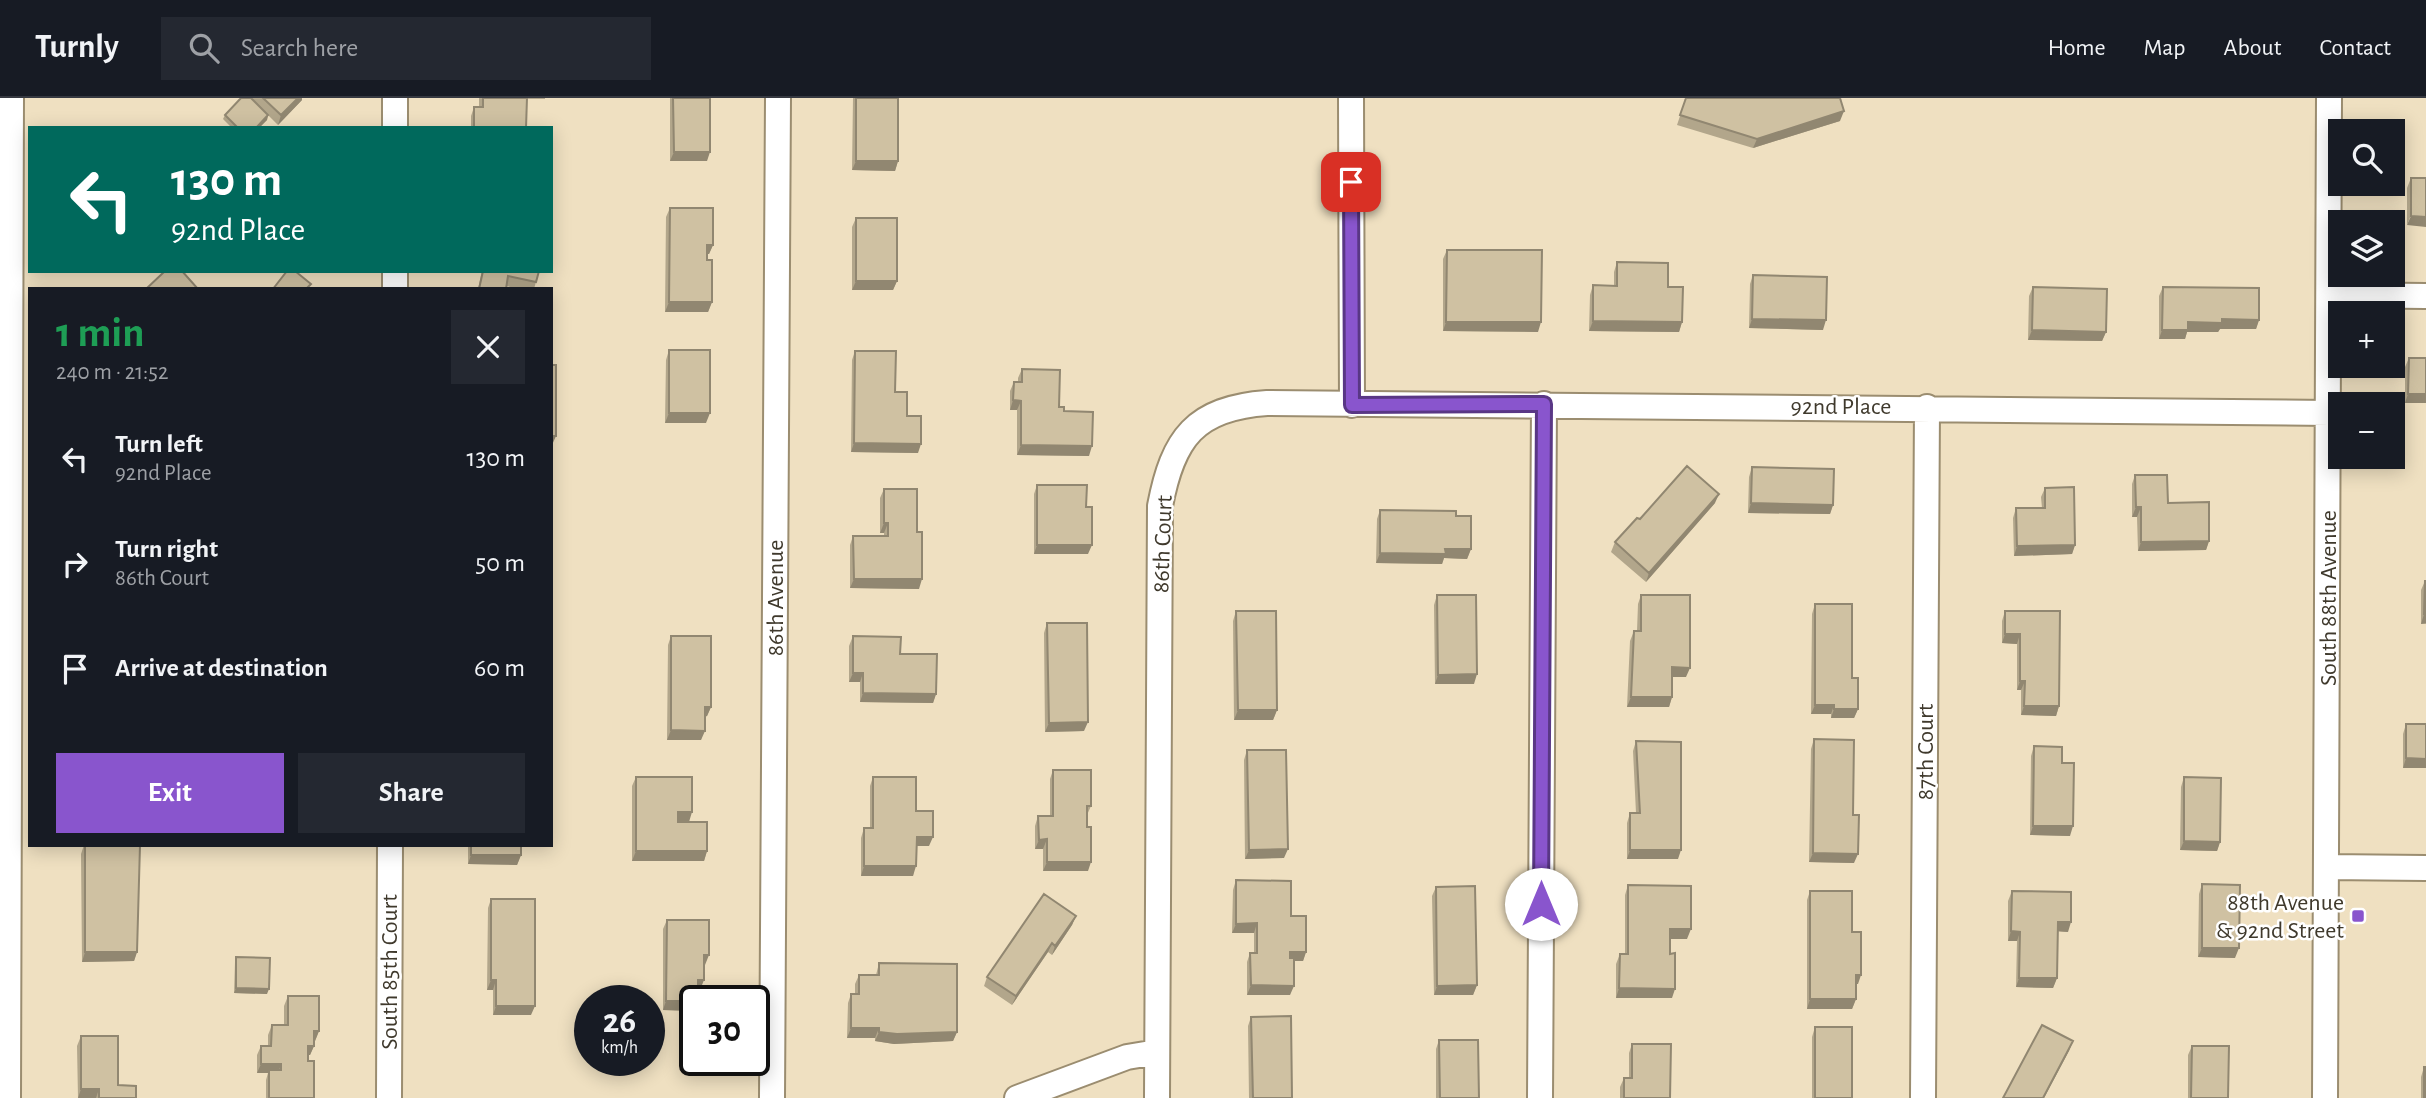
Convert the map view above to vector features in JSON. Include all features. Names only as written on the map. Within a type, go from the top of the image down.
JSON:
[{"type":"street","points":[[8,1098],[14,193],[11,98]]},
{"type":"street","points":[[395,98],[395,126]]},
{"type":"street","name":"86th Avenue","points":[[772,1098],[778,98]]},
{"type":"street","points":[[1351,98],[1352,405]]},
{"type":"street","name":"South 88th Avenue","points":[[2329,98],[2329,392]]},
{"type":"street","points":[[2330,295],[2426,296]]},
{"type":"street","name":"86th Court","points":[[1157,1098],[1160,506],[1166,475],[1172,456],[1183,439],[1198,423],[1215,414],[1242,405],[1267,403],[1352,405]]},
{"type":"street","points":[[1541,1098],[1544,404]]},
{"type":"street","name":"92nd Place","points":[[1352,405],[1927,407],[2328,413]]},
{"type":"street","name":"87th Court","points":[[1923,1098],[1927,407]]},
{"type":"street","name":"South 88th Avenue","points":[[2325,1098],[2329,469]]},
{"type":"street","name":"South 85th Court","points":[[390,847],[390,1098]]},
{"type":"street","points":[[2326,867],[2426,868]]},
{"type":"street","points":[[1017,1098],[1127,1057],[1157,1052]]},
{"type":"building","points":[[241,98],[251,98],[268,115],[258,126],[236,126],[225,115]]},
{"type":"building","points":[[263,98],[298,98],[281,115]]},
{"type":"building","points":[[483,98],[527,98],[526,126],[474,126],[474,107],[483,107]]},
{"type":"building","points":[[673,98],[710,98],[710,152],[674,152]]},
{"type":"building","points":[[856,98],[898,98],[898,161],[856,161]]},
{"type":"building","points":[[1686,98],[1840,98],[1844,111],[1757,139],[1680,115]]},
{"type":"building","points":[[2411,178],[2426,178],[2426,217],[2411,216]]},
{"type":"building","points":[[670,208],[713,208],[713,245],[707,245],[707,260],[712,260],[712,302],[669,302]]},
{"type":"building","points":[[856,218],[897,218],[897,281],[856,281]]},
{"type":"building","points":[[1447,250],[1542,250],[1541,322],[1446,322]]},
{"type":"building","points":[[1617,262],[1668,263],[1668,287],[1683,287],[1682,322],[1593,321],[1593,285],[1617,286]]},
{"type":"building","points":[[163,273],[184,273],[196,287],[148,287]]},
{"type":"building","points":[[285,273],[297,273],[311,284],[308,287],[275,287]]},
{"type":"building","points":[[483,273],[538,273],[536,282],[508,276],[506,287],[479,287]]},
{"type":"building","points":[[1753,275],[1827,277],[1826,320],[1752,319]]},
{"type":"building","points":[[2033,287],[2107,289],[2106,332],[2032,330]]},
{"type":"building","points":[[2163,287],[2259,288],[2259,320],[2188,322],[2188,330],[2162,330]]},
{"type":"building","points":[[669,350],[710,350],[710,413],[669,413]]},
{"type":"building","points":[[855,351],[896,351],[895,392],[907,392],[907,416],[921,416],[921,444],[854,443]]},
{"type":"building","points":[[2409,358],[2426,358],[2426,394],[2408,394]]},
{"type":"building","points":[[553,365],[556,365],[556,436],[553,436]]},
{"type":"building","points":[[1022,369],[1060,370],[1059,407],[1064,407],[1064,411],[1093,412],[1092,446],[1021,445],[1021,401],[1013,400],[1014,382],[1022,382]]},
{"type":"building","points":[[1687,466],[1719,494],[1649,573],[1615,542],[1637,518],[1640,519]]},
{"type":"building","points":[[1752,467],[1834,469],[1833,505],[1751,503]]},
{"type":"building","points":[[2135,475],[2167,475],[2168,503],[2209,502],[2209,541],[2141,542],[2141,507],[2136,507]]},
{"type":"building","points":[[1037,485],[1087,485],[1086,507],[1092,507],[1092,545],[1037,545]]},
{"type":"building","points":[[2074,487],[2075,545],[2017,546],[2016,508],[2045,508],[2045,488]]},
{"type":"building","points":[[884,489],[917,489],[917,532],[922,532],[922,579],[854,579],[853,536],[888,536],[888,523],[884,523]]},
{"type":"building","points":[[1380,510],[1456,511],[1456,516],[1471,516],[1471,549],[1445,549],[1446,554],[1380,553]]},
{"type":"building","points":[[2425,581],[2426,614],[2424,614]]},
{"type":"building","points":[[1437,595],[1476,595],[1477,674],[1438,675]]},
{"type":"building","points":[[1641,595],[1690,595],[1690,668],[1672,667],[1672,697],[1631,697],[1634,631],[1641,631]]},
{"type":"building","points":[[1815,604],[1852,604],[1852,678],[1858,678],[1858,709],[1834,709],[1834,705],[1815,705]]},
{"type":"building","points":[[1236,611],[1276,611],[1277,710],[1238,710]]},
{"type":"building","points":[[2005,611],[2060,611],[2059,706],[2024,706],[2025,681],[2020,681],[2020,634],[2005,634]]},
{"type":"building","points":[[1047,623],[1087,623],[1088,722],[1049,723]]},
{"type":"building","points":[[671,636],[711,636],[711,707],[705,707],[705,731],[671,730]]},
{"type":"building","points":[[853,636],[901,637],[900,654],[937,654],[936,694],[863,693],[863,673],[853,673]]},
{"type":"building","points":[[2406,724],[2426,724],[2426,759],[2406,758]]},
{"type":"building","points":[[1814,739],[1854,740],[1853,815],[1859,815],[1858,854],[1813,853]]},
{"type":"building","points":[[1636,741],[1681,742],[1681,850],[1630,850],[1630,813],[1640,813]]},
{"type":"building","points":[[2034,746],[2062,747],[2062,763],[2074,763],[2073,826],[2033,826]]},
{"type":"building","points":[[1247,750],[1286,750],[1288,849],[1249,850]]},
{"type":"building","points":[[1053,770],[1091,770],[1091,806],[1087,806],[1087,827],[1091,827],[1091,862],[1047,862],[1047,839],[1039,840],[1038,816],[1053,816]]},
{"type":"building","points":[[636,777],[692,777],[692,812],[678,812],[678,822],[707,822],[707,851],[636,851]]},
{"type":"building","points":[[873,777],[916,777],[916,811],[933,811],[933,837],[917,837],[916,866],[864,866],[864,828],[873,828]]},
{"type":"building","points":[[2184,777],[2221,778],[2220,842],[2184,841]]},
{"type":"building","points":[[85,847],[140,847],[137,952],[85,952]]},
{"type":"building","points":[[471,847],[521,847],[521,855],[471,855]]},
{"type":"building","points":[[1236,880],[1291,881],[1291,916],[1306,916],[1306,952],[1290,952],[1290,958],[1294,958],[1294,986],[1251,985],[1250,953],[1257,953],[1257,923],[1236,924]]},
{"type":"building","points":[[2202,884],[2240,885],[2239,948],[2202,948]]},
{"type":"building","points":[[1628,885],[1691,886],[1691,929],[1670,929],[1670,954],[1675,953],[1675,989],[1619,988],[1620,954],[1628,954]]},
{"type":"building","points":[[1475,886],[1477,985],[1437,986],[1436,887]]},
{"type":"building","points":[[1810,891],[1852,891],[1852,932],[1861,932],[1861,975],[1856,975],[1856,999],[1810,999]]},
{"type":"building","points":[[2012,891],[2071,892],[2071,922],[2058,922],[2057,978],[2019,978],[2020,932],[2011,931]]},
{"type":"building","points":[[1044,894],[1076,916],[1055,946],[1052,943],[1016,996],[987,977]]},
{"type":"building","points":[[491,899],[535,899],[535,1006],[496,1006],[496,980],[491,980]]},
{"type":"building","points":[[667,920],[709,920],[709,955],[704,955],[704,980],[698,980],[698,985],[679,985],[679,1001],[666,1001]]},
{"type":"building","points":[[236,957],[270,958],[269,989],[236,988]]},
{"type":"building","points":[[879,963],[957,964],[957,1032],[897,1034],[879,1032],[879,1028],[851,1028],[851,994],[859,994],[859,975],[879,975]]},
{"type":"building","points":[[288,996],[319,996],[319,1031],[314,1031],[314,1046],[308,1046],[308,1061],[314,1061],[314,1098],[269,1098],[269,1070],[281,1070],[281,1064],[261,1064],[261,1046],[271,1046],[272,1025],[288,1025]]},
{"type":"building","points":[[1291,1016],[1292,1098],[1253,1098],[1251,1017]]},
{"type":"building","points":[[2042,1025],[2073,1041],[2043,1098],[2003,1098]]},
{"type":"building","points":[[1815,1027],[1852,1027],[1852,1098],[1815,1098]]},
{"type":"building","points":[[81,1036],[118,1036],[118,1085],[136,1086],[136,1098],[99,1098],[99,1089],[81,1089]]},
{"type":"building","points":[[1439,1040],[1478,1040],[1479,1098],[1440,1098]]},
{"type":"building","points":[[1632,1044],[1671,1044],[1670,1098],[1624,1098],[1624,1078],[1632,1078]]},
{"type":"building","points":[[2192,1046],[2229,1046],[2228,1098],[2191,1098]]},
{"type":"building","points":[[2426,1067],[2426,1098],[2424,1098]]},
{"type":"place","name":"88th Avenue & 92nd Street","points":[[2358,916]]},
{"type":"route","points":[[1351,182],[1352,405],[1544,404],[1541,904]]}]
